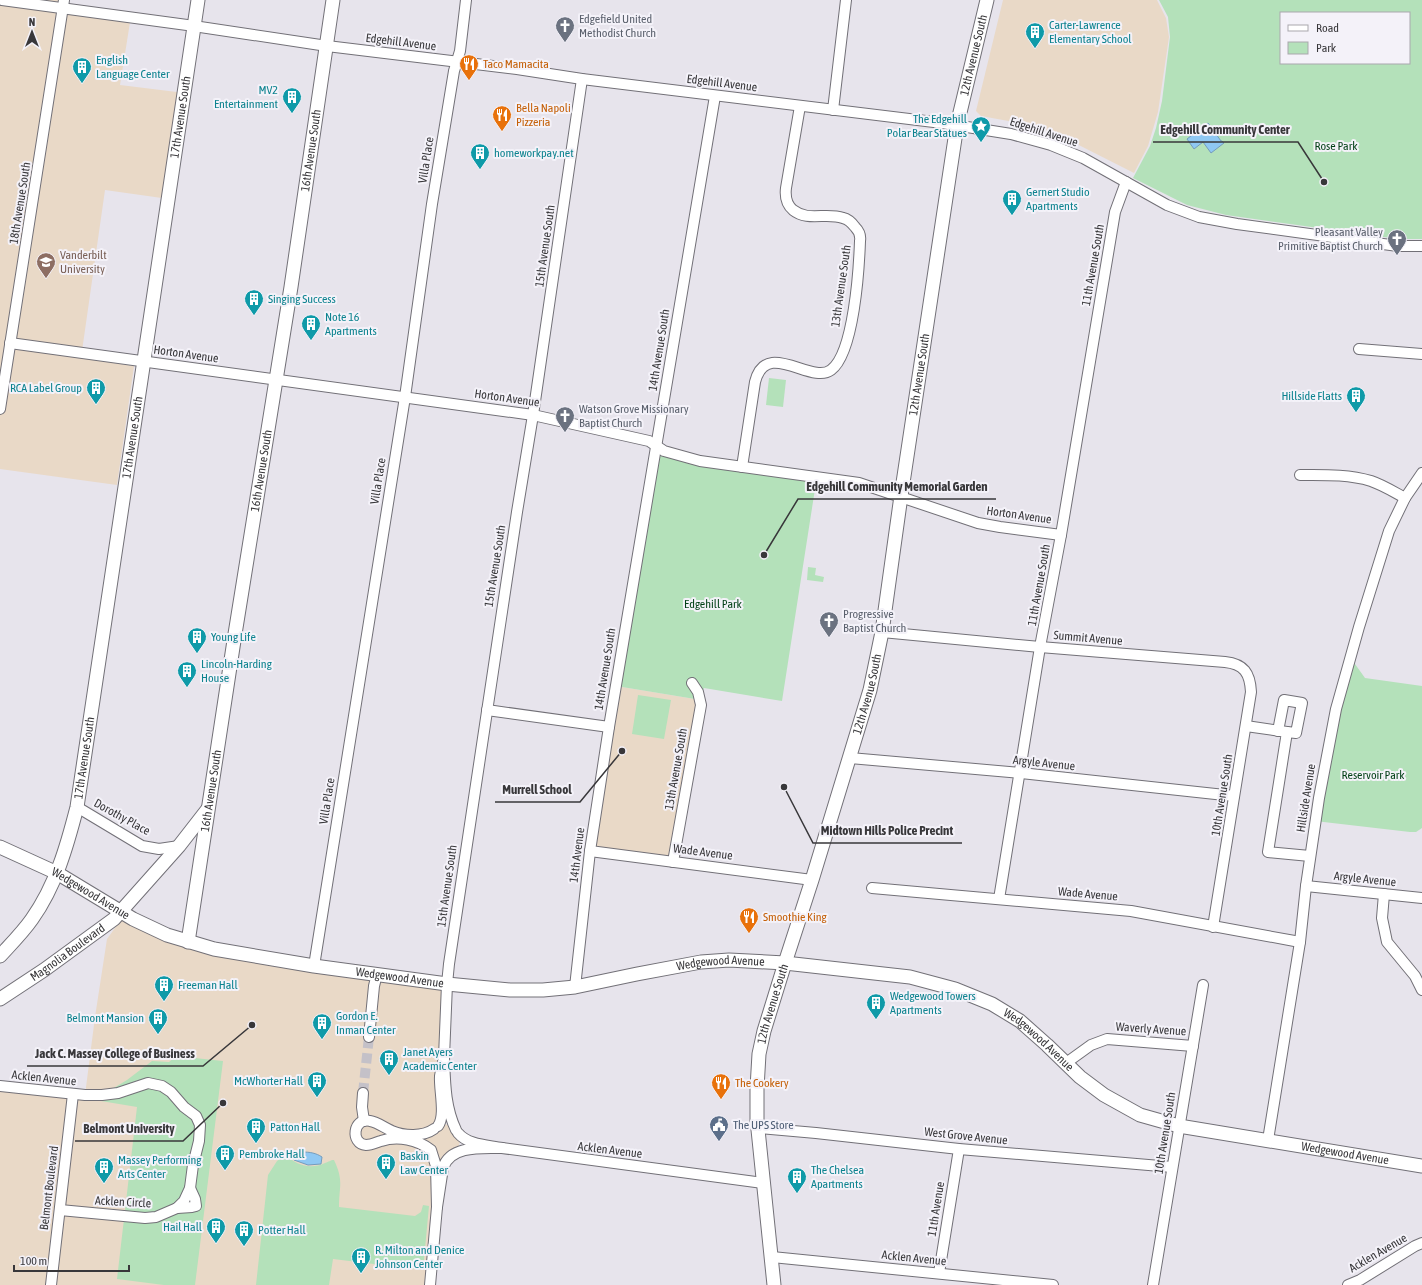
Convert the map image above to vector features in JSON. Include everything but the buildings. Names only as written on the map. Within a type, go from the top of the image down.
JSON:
[{"type":"main road","name":"17th Avenue South","points":[[57,874],[77,807],[145,362],[198,0]]},
{"type":"main road","name":"16th Avenue South","points":[[188,942],[234,634],[276,380],[328,46],[333,0]]},
{"type":"main road","name":"12th Avenue South","points":[[774,1285],[758,1128],[757,1088],[759,1054],[785,963],[870,690],[882,632],[957,125],[987,0]]},
{"type":"main road","name":"Magnolia Boulevard","points":[[0,999],[44,970],[114,919],[179,846],[208,808]]},
{"type":"main road","name":"Wedgewood Avenue","points":[[0,847],[57,874],[150,928],[188,942],[214,949],[314,966],[447,984],[510,990],[543,990],[575,987],[702,962],[733,960],[785,963],[910,977],[955,989],[992,1004],[1020,1021],[1080,1077],[1104,1095],[1140,1115],[1179,1126],[1422,1166]]},
{"type":"main road","points":[[0,956],[32,920],[42,905],[57,874]]},
{"type":"street","name":"Edgehill Avenue","points":[[2,0],[64,4],[194,26],[328,46],[517,69],[715,96],[957,125],[1011,134],[1051,146],[1083,158],[1167,205],[1199,217],[1227,223],[1398,246],[1422,246]]},
{"type":"street","name":"Villa Place","points":[[314,966],[405,397],[432,204],[460,51],[466,0]]},
{"type":"street","points":[[833,110],[846,0]]},
{"type":"street","name":"18th Avenue South","points":[[0,409],[64,4]]},
{"type":"street","name":"15th Avenue South","points":[[457,1131],[450,1116],[447,1102],[444,1057],[447,984],[582,79]]},
{"type":"street","name":"14th Avenue South","points":[[609,727],[715,96]]},
{"type":"street","name":"13th Avenue South","points":[[742,467],[755,382],[759,372],[768,365],[779,362],[817,373],[829,371],[836,365],[842,356],[853,316],[860,250],[859,232],[852,223],[843,218],[802,215],[790,207],[785,196],[800,106]]},
{"type":"street","name":"11th Avenue South","points":[[1000,899],[1040,647],[1061,534],[1115,212],[1126,182]]},
{"type":"street","name":"Horton Avenue","points":[[10,343],[533,415],[649,440],[664,451],[700,461],[859,483],[978,523],[1061,534]]},
{"type":"street","points":[[1359,350],[1422,354]]},
{"type":"street","name":"Hillside Avenue","points":[[1268,1140],[1300,942],[1310,856],[1325,762],[1344,679],[1360,621],[1390,531],[1405,498],[1422,473]]},
{"type":"street","points":[[1300,475],[1352,477],[1370,481],[1405,498]]},
{"type":"street","name":"Summit Avenue","points":[[882,632],[1229,663],[1244,669]]},
{"type":"street","name":"10th Avenue South","points":[[1213,927],[1251,692],[1250,680],[1244,669]]},
{"type":"street","name":"13th Avenue South","points":[[673,862],[701,705],[698,692],[692,683]]},
{"type":"street","points":[[487,710],[609,727]]},
{"type":"street","points":[[1246,726],[1282,731],[1268,852],[1310,856]]},
{"type":"street","name":"14th Avenue","points":[[575,987],[590,851],[609,727]]},
{"type":"street","name":"Argyle Avenue","points":[[850,758],[1021,773],[1234,796]]},
{"type":"street","name":"Dorothy Place","points":[[77,807],[142,846],[159,849],[179,846]]},
{"type":"street","name":"Wade Avenue","points":[[590,851],[812,880]]},
{"type":"street","name":"Argyle Avenue","points":[[1306,886],[1422,898]]},
{"type":"street","name":"Wade Avenue","points":[[872,888],[1131,911],[1300,942]]},
{"type":"street","points":[[1384,894],[1382,918],[1387,942],[1415,976],[1422,990]]},
{"type":"street","points":[[369,1037],[376,974]]},
{"type":"street","name":"10th Avenue South","points":[[1153,1285],[1203,985]]},
{"type":"street","name":"Waverly Avenue","points":[[1066,1063],[1091,1045],[1107,1039],[1193,1046]]},
{"type":"street","name":"15th Avenue South","points":[[436,1127],[442,1116],[440,1076],[444,1057]]},
{"type":"street","name":"Acklen Circle","points":[[60,1210],[145,1218],[160,1216],[177,1208],[187,1196],[190,1188],[193,1165],[199,1141],[200,1125],[196,1116],[184,1107],[171,1092],[165,1087],[148,1083],[112,1095],[86,1095]]},
{"type":"street","name":"Acklen Avenue","points":[[0,1086],[86,1095]]},
{"type":"street","points":[[363,1093],[362,1107],[369,1121],[379,1127],[380,1135],[377,1140],[367,1144]]},
{"type":"street","name":"Belmont Boulevard","points":[[51,1285],[73,1094]]},
{"type":"street","points":[[430,1285],[437,1207],[444,1166],[459,1146],[460,1139],[457,1131],[448,1125],[436,1127],[427,1133],[409,1134],[393,1132],[369,1121],[358,1124],[355,1132],[357,1140],[367,1144],[384,1140],[398,1139],[418,1142],[436,1154],[442,1156],[452,1154]]},
{"type":"street","points":[[436,1127],[429,1137],[429,1144],[436,1166],[437,1207]]},
{"type":"street","name":"West Grove Avenue","points":[[758,1128],[959,1149],[1172,1167]]},
{"type":"street","name":"Acklen Avenue","points":[[457,1131],[463,1138],[470,1141],[502,1148],[763,1183]]},
{"type":"street","name":"Acklen Avenue","points":[[452,1154],[470,1149],[502,1148]]},
{"type":"street","name":"11th Avenue","points":[[939,1273],[959,1149]]},
{"type":"street","name":"Acklen Avenue","points":[[1348,1285],[1360,1280],[1415,1246],[1422,1244]]},
{"type":"street","name":"Acklen Avenue","points":[[772,1257],[1053,1285]]},
{"type":"shaded area","name":"Vanderbilt University","points":[[0,0],[64,0],[63,8],[131,16],[120,85],[185,93],[169,199],[105,190],[81,358],[134,366],[117,485],[0,469]]},
{"type":"shaded area","points":[[1003,0],[1157,0],[1166,18],[1169,37],[1158,112],[1148,146],[1134,173],[1055,133],[1019,123],[981,116],[976,111]]},
{"type":"shaded area","points":[[616,686],[701,700],[673,862],[590,851]]},
{"type":"shaded area","points":[[125,914],[214,949],[447,984],[445,1124],[450,1126],[460,1138],[460,1142],[458,1148],[452,1155],[442,1156],[430,1285],[0,1285],[0,1089],[85,1095],[107,939]]},
{"type":"green space","name":"Rose Park","points":[[1159,0],[1422,0],[1422,239],[1398,239],[1226,215],[1187,205],[1133,178],[1150,146],[1156,128],[1162,101],[1170,37],[1168,17]]},
{"type":"green space","points":[[769,378],[786,380],[783,407],[766,405]]},
{"type":"green space","name":"Edgehill Park","points":[[656,445],[664,451],[817,476],[782,701],[704,688],[701,700],[616,686]]},
{"type":"green space","points":[[808,567],[816,568],[815,575],[824,577],[823,582],[807,580]]},
{"type":"green space","name":"Reservoir Park","points":[[1349,663],[1355,664],[1365,678],[1422,686],[1422,828],[1416,832],[1315,821]]},
{"type":"green space","points":[[638,695],[671,700],[664,739],[632,734]]},
{"type":"green space","points":[[176,1056],[223,1061],[195,1285],[164,1285],[117,1279],[137,1107],[101,1101],[102,1095],[127,1080],[152,1061],[169,1062]]},
{"type":"green space","points":[[285,1155],[299,1164],[309,1166],[319,1165],[334,1160],[340,1179],[339,1207],[415,1216],[421,1212],[423,1205],[429,1206],[423,1270],[333,1259],[329,1285],[256,1285],[268,1175],[277,1161]]},
{"type":"water","points":[[1208,123],[1224,143],[1211,153],[1203,142],[1194,149],[1187,139]]},
{"type":"water","points":[[295,1153],[313,1153],[322,1157],[321,1164],[308,1165],[294,1160]]},
{"type":"tunnel","points":[[363,1093],[369,1037]]},
{"type":"place","name":"Edgefield United Methodist Church","points":[[565,43]]},
{"type":"place","name":"Carter-Lawrence Elementary School","points":[[1035,49]]},
{"type":"place","name":"Taco Mamacita","points":[[469,81]]},
{"type":"place","name":"English Language Center","points":[[82,84]]},
{"type":"place","name":"MV2 Entertainment","points":[[292,114]]},
{"type":"place","name":"Bella Napoli Pizzeria","points":[[502,132]]},
{"type":"place","name":"The Edgehill Polar Bear Statues","points":[[981,143]]},
{"type":"place","name":"homeworkpay.net","points":[[480,170]]},
{"type":"place","name":"Edgehill Community Center","points":[[1324,182]]},
{"type":"place","name":"Gernert Studio Apartments","points":[[1012,216]]},
{"type":"place","name":"Pleasant Valley Primitive Baptist Church","points":[[1397,256]]},
{"type":"place","name":"Vanderbilt University","points":[[46,279]]},
{"type":"place","name":"Singing Success","points":[[254,316]]},
{"type":"place","name":"Note 16 Apartments","points":[[311,341]]},
{"type":"place","name":"RCA Label Group","points":[[96,405]]},
{"type":"place","name":"Hillside Flatts","points":[[1356,413]]},
{"type":"place","name":"Watson Grove Missionary Baptist Church","points":[[565,433]]},
{"type":"place","name":"Edgehill Community Memorial Garden","points":[[764,555]]},
{"type":"place","name":"Progressive Baptist Church","points":[[829,638]]},
{"type":"place","name":"Young Life","points":[[197,654]]},
{"type":"place","name":"Lincoln-Harding House","points":[[187,688]]},
{"type":"place","name":"Murrell School","points":[[622,751]]},
{"type":"place","name":"Midtown Hills Police Precint","points":[[784,787]]},
{"type":"place","name":"Smoothie King","points":[[749,934]]},
{"type":"place","name":"Freeman Hall","points":[[164,1002]]},
{"type":"place","name":"Wedgewood Towers Apartments","points":[[876,1020]]},
{"type":"place","name":"Jack C. Massey College of Business","points":[[252,1025]]},
{"type":"place","name":"Belmont Mansion","points":[[158,1035]]},
{"type":"place","name":"Gordon E. Inman Center","points":[[322,1040]]},
{"type":"place","name":"Janet Ayers Academic Center","points":[[389,1076]]},
{"type":"place","name":"McWhorter Hall","points":[[317,1098]]},
{"type":"place","name":"The Cookery","points":[[721,1100]]},
{"type":"place","name":"Belmont University","points":[[223,1103]]},
{"type":"place","name":"The UPS Store","points":[[719,1142]]},
{"type":"place","name":"Patton Hall","points":[[256,1144]]},
{"type":"place","name":"Pembroke Hall","points":[[225,1171]]},
{"type":"place","name":"Baskin Law Center","points":[[386,1180]]},
{"type":"place","name":"Massey Performing Arts Center","points":[[104,1184]]},
{"type":"place","name":"The Chelsea Apartments","points":[[797,1194]]},
{"type":"place","name":"Hail Hall","points":[[216,1244]]},
{"type":"place","name":"Potter Hall","points":[[244,1247]]},
{"type":"place","name":"R. Milton and Denice Johnson Center","points":[[361,1274]]}]
